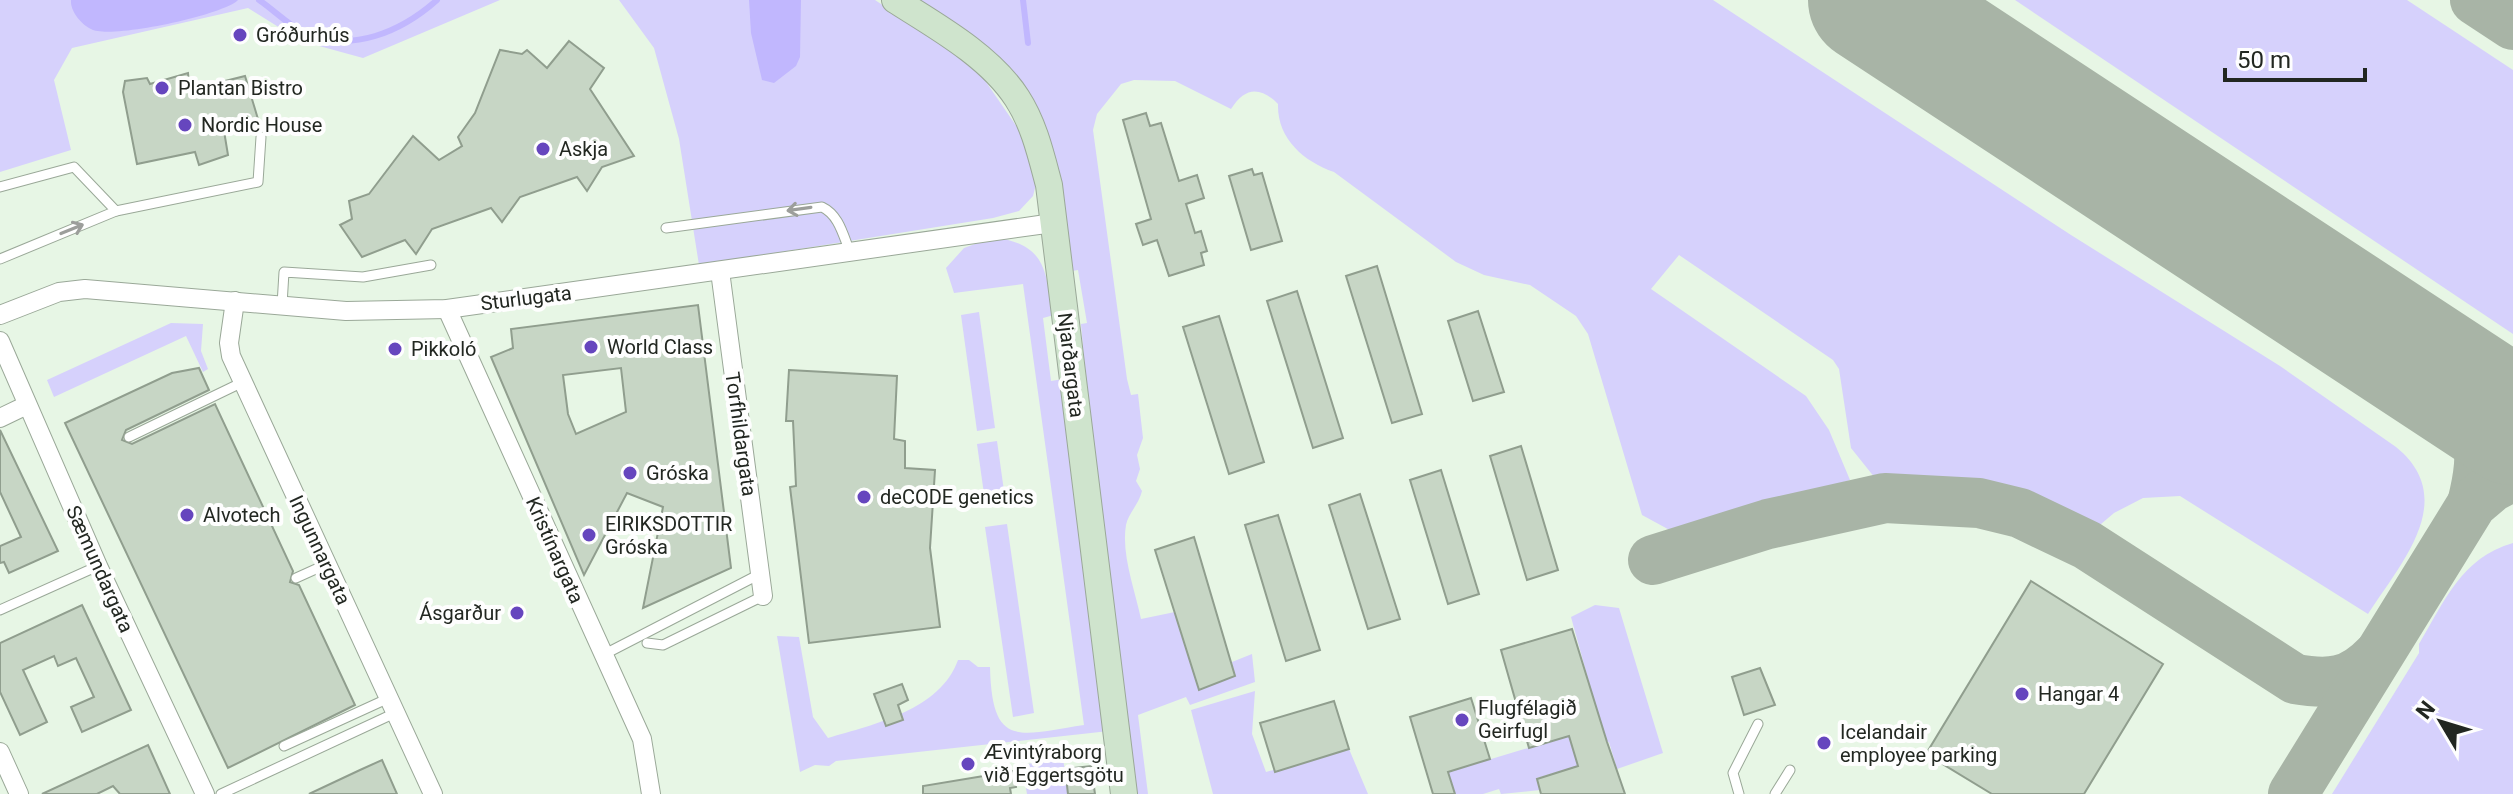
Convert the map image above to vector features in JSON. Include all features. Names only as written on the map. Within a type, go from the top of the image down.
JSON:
[{"type":"main road","name":"Njarðargata","points":[[895,0],[968,51],[1016,96],[1040,151],[1049,185],[1124,794]]},
{"type":"street","name":"Sturlugata","points":[[0,315],[59,292],[85,289],[346,311],[447,309],[1053,223]]},
{"type":"street","name":"Torfhildargata","points":[[720,271],[763,596]]},
{"type":"street","name":"Ingunnargata","points":[[235,301],[229,343],[243,382],[433,794]]},
{"type":"street","name":"Kristínargata","points":[[447,309],[642,739],[651,794]]},
{"type":"street","name":"Sæmundargata","points":[[0,341],[98,566],[205,794]]},
{"type":"street","points":[[0,418],[27,405]]},
{"type":"street","points":[[0,752],[19,794]]},
{"type":"lane","points":[[0,259],[116,211],[258,182],[261,137]]},
{"type":"lane","points":[[0,187],[74,167],[116,211]]},
{"type":"lane","points":[[666,228],[822,207],[838,221],[850,252]]},
{"type":"lane","points":[[282,305],[284,272],[363,277],[431,265]]},
{"type":"lane","points":[[129,437],[243,382]]},
{"type":"lane","points":[[296,578],[327,564]]},
{"type":"lane","points":[[0,610],[98,566]]},
{"type":"lane","points":[[603,655],[760,574]]},
{"type":"lane","points":[[647,643],[663,645],[763,596]]},
{"type":"lane","points":[[284,746],[392,705]]},
{"type":"lane","points":[[221,794],[392,705]]},
{"type":"lane","points":[[1739,794],[1733,773],[1758,724]]},
{"type":"lane","points":[[1775,794],[1790,770]]},
{"type":"shaded area","points":[[0,0],[500,0],[363,58],[301,41],[248,8],[72,48],[54,80],[71,150],[0,172]]},
{"type":"shaded area","points":[[71,0],[238,0],[190,19],[142,29],[102,32],[80,21]]},
{"type":"shaded area","points":[[619,0],[875,0],[962,58],[984,79],[1019,130],[1037,180],[1033,196],[1019,211],[993,218],[699,265],[679,139],[654,48]]},
{"type":"shaded area","points":[[749,0],[801,0],[800,57],[796,66],[774,83],[762,80],[751,33]]},
{"type":"shaded area","points":[[914,0],[1713,0],[2071,235],[2280,366],[2396,447],[2415,467],[2423,488],[2424,509],[2418,531],[2395,574],[2368,614],[2180,496],[2143,498],[2114,513],[2094,530],[2010,493],[1974,485],[1875,478],[1851,448],[1839,369],[1833,360],[1679,255],[1651,289],[1806,396],[1829,430],[1850,480],[1677,534],[1642,515],[1588,334],[1576,316],[1530,285],[1484,275],[1456,262],[1334,172],[1302,155],[1287,138],[1278,104],[1265,94],[1247,93],[1231,109],[1175,81],[1134,80],[1121,84],[1097,114],[1093,130],[1127,379],[1131,395],[1138,394],[1143,438],[1137,455],[1140,469],[1136,481],[1142,491],[1126,525],[1125,548],[1129,572],[1141,619],[1175,612],[1199,689],[1235,676],[1232,662],[1252,654],[1255,682],[1190,705],[1186,697],[1138,715],[1148,794],[1136,794],[1086,383],[1081,324],[1087,323],[1078,270],[1072,271],[1059,174],[1045,128]]},
{"type":"shaded area","points":[[2015,0],[2407,0],[2513,70],[2513,334]]},
{"type":"shaded area","points":[[994,237],[1024,246],[1034,253],[1048,284],[1054,315],[1043,318],[1051,381],[1063,379],[1109,731],[836,761],[829,766],[815,765],[800,772],[777,636],[799,637],[813,717],[828,738],[885,720],[921,703],[937,691],[958,660],[969,660],[978,667],[990,667],[996,712],[1003,724],[1013,730],[1042,732],[1084,725],[1023,284],[954,293],[946,268],[964,248]]},
{"type":"shaded area","points":[[979,312],[995,428],[977,431],[961,315]]},
{"type":"shaded area","points":[[171,323],[203,324],[201,351],[208,369],[203,372],[186,336],[54,397],[47,380]]},
{"type":"shaded area","points":[[997,441],[1004,491],[984,494],[977,444]]},
{"type":"shaded area","points":[[1007,524],[1034,713],[1013,717],[985,527]]},
{"type":"shaded area","points":[[2513,543],[2513,794],[2332,794],[2419,653],[2419,644],[2456,583],[2480,559]]},
{"type":"shaded area","points":[[1595,605],[1619,608],[1663,753],[1617,769],[1609,742],[1574,752],[1578,766],[1537,778],[1540,790],[1501,794],[1499,789],[1483,794],[1433,794],[1428,778],[1601,726],[1571,617]]},
{"type":"shaded area","points":[[1255,691],[1252,734],[1266,772],[1349,749],[1368,794],[1213,794],[1191,710]]},
{"type":"shaded area","points":[[1063,758],[1068,794],[1027,794],[1022,765]]},
{"type":"building","name":"Askja","points":[[569,41],[604,68],[590,89],[634,156],[602,167],[587,191],[577,177],[520,197],[502,222],[491,208],[432,229],[416,254],[405,240],[362,257],[340,225],[352,219],[349,201],[369,194],[413,136],[439,160],[462,146],[458,137],[475,113],[500,50],[522,54],[527,50],[547,68]]},
{"type":"building","name":"Nordic House","points":[[188,73],[189,84],[202,82],[205,86],[245,76],[258,119],[224,131],[228,155],[199,165],[195,152],[137,164],[123,92],[125,81],[147,78],[150,84]]},
{"type":"building","points":[[1146,113],[1150,126],[1161,123],[1179,181],[1197,175],[1204,198],[1186,204],[1195,233],[1201,231],[1207,251],[1201,253],[1204,265],[1169,276],[1157,240],[1143,245],[1136,224],[1151,219],[1123,120]]},
{"type":"building","points":[[1252,169],[1254,175],[1262,173],[1282,241],[1251,250],[1229,176]]},
{"type":"building","points":[[1377,266],[1422,414],[1392,423],[1346,276]]},
{"type":"building","points":[[1297,291],[1343,438],[1313,448],[1267,301]]},
{"type":"building","name":"Gróska","points":[[698,305],[731,568],[643,608],[663,507],[627,493],[584,575],[491,357],[513,348],[511,329]],"holes":[[[621,368],[626,412],[576,434],[568,414],[563,375]]]},
{"type":"building","points":[[1478,311],[1504,392],[1473,401],[1448,321]]},
{"type":"building","points":[[1219,316],[1264,462],[1229,474],[1183,327]]},
{"type":"building","points":[[199,368],[209,390],[126,430],[122,440],[132,444],[215,404],[293,571],[290,582],[299,585],[355,705],[228,768],[65,423],[172,373]]},
{"type":"building","points":[[789,370],[897,376],[894,439],[905,441],[905,468],[935,470],[930,548],[940,627],[809,643],[790,487],[796,486],[793,421],[786,421]]},
{"type":"building","points":[[0,430],[58,551],[9,573],[4,562],[0,563],[0,546],[21,537],[0,492]]},
{"type":"building","points":[[1521,446],[1558,570],[1527,580],[1490,456]]},
{"type":"building","points":[[1441,470],[1479,594],[1448,604],[1410,480]]},
{"type":"building","points":[[1360,494],[1400,619],[1368,629],[1329,505]]},
{"type":"building","points":[[1278,515],[1320,650],[1286,661],[1245,525]]},
{"type":"building","points":[[1194,537],[1235,676],[1199,690],[1155,550]]},
{"type":"building","name":"Hangar 4","points":[[2031,581],[2163,664],[2084,794],[1992,794],[1926,754]]},
{"type":"building","points":[[82,605],[131,710],[82,732],[71,707],[94,697],[76,658],[58,666],[54,656],[23,670],[47,722],[20,735],[0,692],[0,643]]},
{"type":"building","points":[[1572,629],[1625,794],[1541,794],[1537,779],[1578,766],[1569,736],[1529,748],[1501,650]]},
{"type":"building","points":[[1760,668],[1775,705],[1744,715],[1732,677]]},
{"type":"building","points":[[902,684],[908,700],[898,705],[903,720],[886,726],[874,694]]},
{"type":"building","points":[[1471,698],[1490,759],[1448,772],[1455,794],[1433,794],[1410,717]]},
{"type":"building","points":[[1334,701],[1349,749],[1275,772],[1260,723]]},
{"type":"building","points":[[148,745],[170,794],[120,794],[113,786],[97,794],[42,794]]},
{"type":"building","points":[[382,760],[397,794],[309,794],[360,770]]},
{"type":"building","points":[[1091,766],[1095,794],[1068,794],[1065,769]]},
{"type":"building","points":[[1014,771],[1016,787],[1010,788],[1011,794],[923,794],[923,786]]},
{"type":"waterway","points":[[259,0],[305,33],[340,41],[358,40],[392,30],[437,0]]},
{"type":"waterway","points":[[1023,0],[1028,43]]},
{"type":"taxiway","points":[[2475,0],[2513,25]]},
{"type":"taxiway","points":[[2446,378],[2473,424],[2477,437],[2479,466],[2472,504]]},
{"type":"taxiway","points":[[2293,794],[2472,504],[2492,487],[2513,476]]},
{"type":"taxiway","points":[[1653,560],[1768,524],[1885,498],[1979,503],[2020,513],[2087,545],[2295,679],[2319,682],[2339,680],[2358,672],[2377,656]]},
{"type":"runway","points":[[1871,0],[2513,422]]},
{"type":"place","name":"Gróðurhús","points":[[240,35]]},
{"type":"place","name":"Plantan Bistro","points":[[162,88]]},
{"type":"place","name":"Nordic House","points":[[185,125]]},
{"type":"place","name":"Askja","points":[[543,149]]},
{"type":"place","name":"World Class","points":[[591,347]]},
{"type":"place","name":"Pikkoló","points":[[395,349]]},
{"type":"place","name":"Gróska","points":[[630,473]]},
{"type":"place","name":"deCODE genetics","points":[[864,497]]},
{"type":"place","name":"Alvotech","points":[[187,515]]},
{"type":"place","name":"EIRIKSDOTTIR Gróska","points":[[589,535]]},
{"type":"place","name":"Ásgarður","points":[[517,613]]},
{"type":"place","name":"Hangar 4","points":[[2022,694]]},
{"type":"place","name":"Flugfélagið Geirfugl","points":[[1462,720]]},
{"type":"place","name":"Icelandair employee parking","points":[[1824,743]]},
{"type":"place","name":"Ævintýraborg við Eggertsgötu","points":[[968,764]]}]
